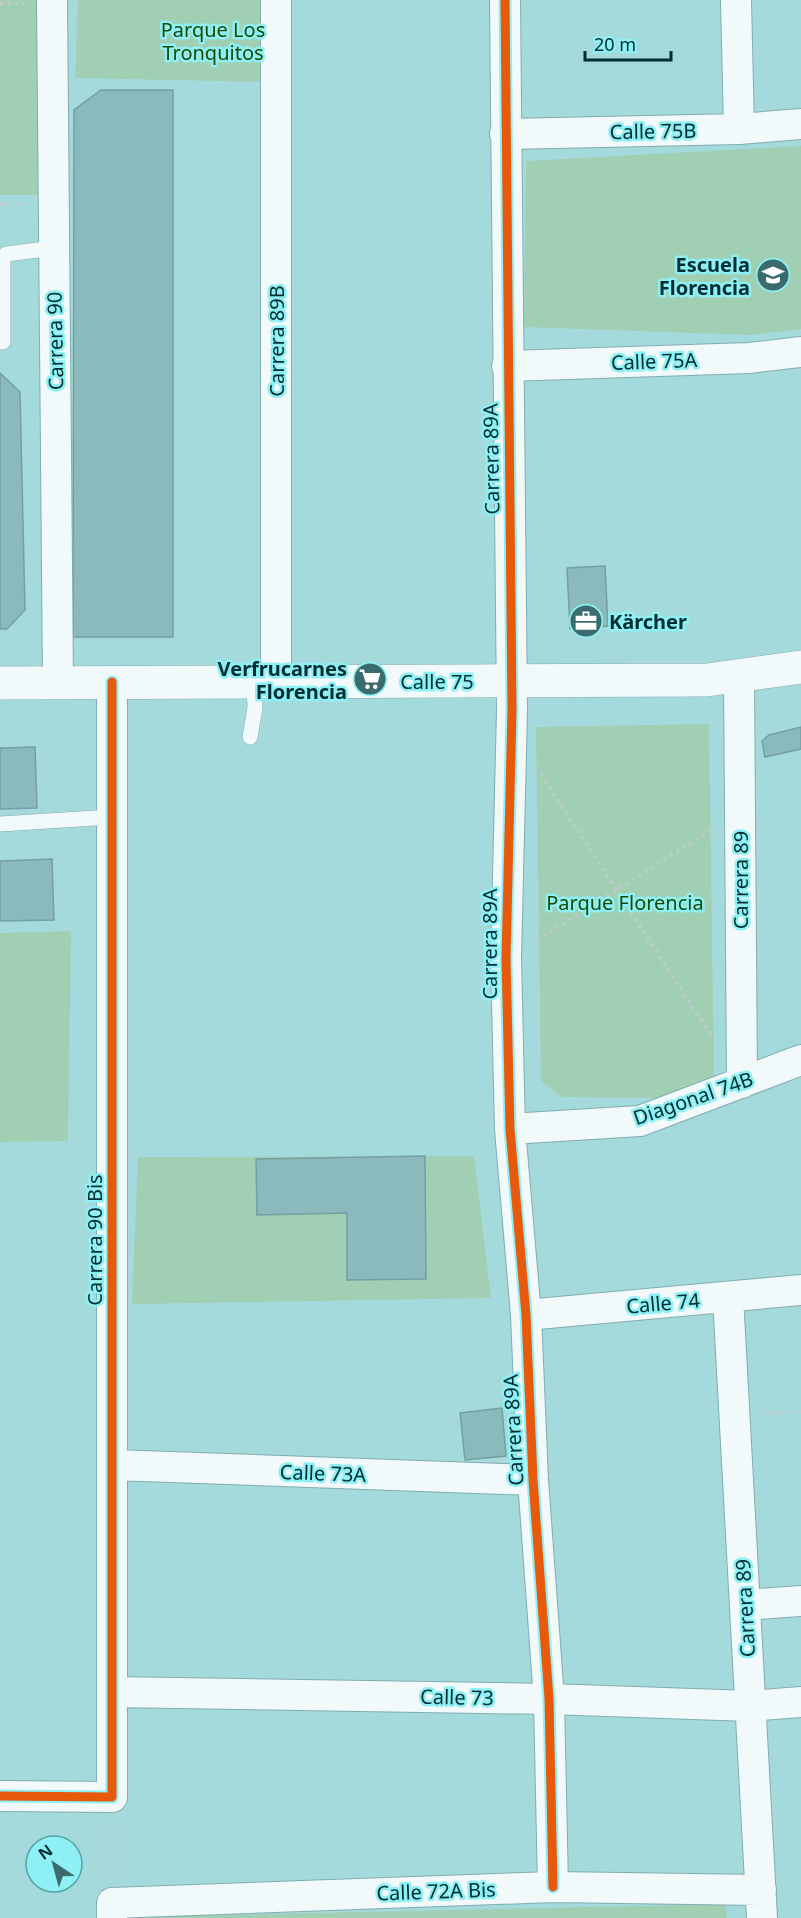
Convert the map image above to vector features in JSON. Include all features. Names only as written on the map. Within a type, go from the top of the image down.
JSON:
[{"type":"street","name":"Carrera 90","points":[[52,0],[58,682]]},
{"type":"street","name":"Carrera 89B","points":[[265,682],[276,0]]},
{"type":"street","name":"Carrera 89A","points":[[505,0],[512,681],[506,959],[510,1129],[526,1315],[533,1480],[549,1699],[553,1887]]},
{"type":"street","points":[[736,0],[739,129]]},
{"type":"street","name":"Calle 75B","points":[[505,134],[739,129],[801,124]]},
{"type":"street","name":"Calle 75A","points":[[507,366],[749,358],[801,352]]},
{"type":"street","name":"Calle 75","points":[[0,682],[707,680],[801,667]]},
{"type":"street","name":"Carrera 89","points":[[739,677],[742,1083]]},
{"type":"street","name":"Carrera 90 Bis","points":[[112,682],[112,1797]]},
{"type":"street","name":"Diagonal 74B","points":[[510,1129],[640,1121],[801,1060]]},
{"type":"street","name":"Calle 74","points":[[526,1315],[801,1290]]},
{"type":"street","name":"Carrera 89","points":[[728,1297],[762,1904]]},
{"type":"street","name":"Calle 73A","points":[[113,1466],[533,1480]]},
{"type":"street","points":[[745,1605],[801,1601]]},
{"type":"street","name":"Calle 73","points":[[112,1692],[549,1699],[750,1706],[801,1702]]},
{"type":"street","points":[[0,1796],[112,1797]]},
{"type":"street","name":"Calle 72A Bis","points":[[112,1910],[553,1887],[762,1904]]},
{"type":"lane","points":[[3,342],[3,259],[6,254],[54,248]]},
{"type":"lane","points":[[250,737],[255,708],[265,682]]},
{"type":"lane","points":[[0,824],[111,817]]},
{"type":"path","points":[[535,765],[717,1044]]},
{"type":"path","points":[[506,959],[740,812]]},
{"type":"path","points":[[734,1416],[801,1411]]},
{"type":"path","points":[[112,1797],[112,1910]]},
{"type":"green space","points":[[0,0],[38,0],[38,195],[0,195]]},
{"type":"green space","name":"Parque Los Tronquitos","points":[[78,0],[268,0],[266,82],[75,78]]},
{"type":"green space","points":[[801,146],[801,329],[751,335],[524,327],[526,161]]},
{"type":"green space","name":"Parque Florencia","points":[[709,724],[714,1077],[657,1098],[562,1097],[541,1081],[536,727]]},
{"type":"green space","points":[[71,931],[68,1141],[0,1142],[0,933]]},
{"type":"green space","points":[[474,1156],[491,1298],[132,1304],[138,1157]]},
{"type":"green space","points":[[725,1904],[727,1918],[123,1918],[123,1917]]},
{"type":"building","points":[[101,90],[173,90],[173,637],[73,637],[74,110]]},
{"type":"building","points":[[0,373],[20,392],[25,610],[7,629],[0,629]]},
{"type":"building","points":[[605,566],[608,626],[570,629],[567,568]]},
{"type":"building","points":[[801,727],[801,749],[765,757],[762,741],[769,735]]},
{"type":"building","points":[[35,747],[37,808],[0,809],[0,748]]},
{"type":"building","points":[[52,859],[54,920],[0,921],[0,861]]},
{"type":"building","points":[[425,1156],[426,1279],[347,1280],[347,1213],[257,1215],[256,1159]]},
{"type":"building","points":[[502,1408],[506,1456],[465,1460],[460,1413]]},
{"type":"cycle path","points":[[505,0],[512,710],[506,959],[510,1129],[526,1315],[533,1480],[549,1699],[553,1887]]},
{"type":"cycle path","points":[[0,1796],[112,1797],[112,682]]},
{"type":"place","name":"Escuela Florencia","points":[[773,275]]},
{"type":"place","name":"Kärcher","points":[[586,621]]},
{"type":"place","name":"Verfrucarnes Florencia","points":[[370,679]]}]
